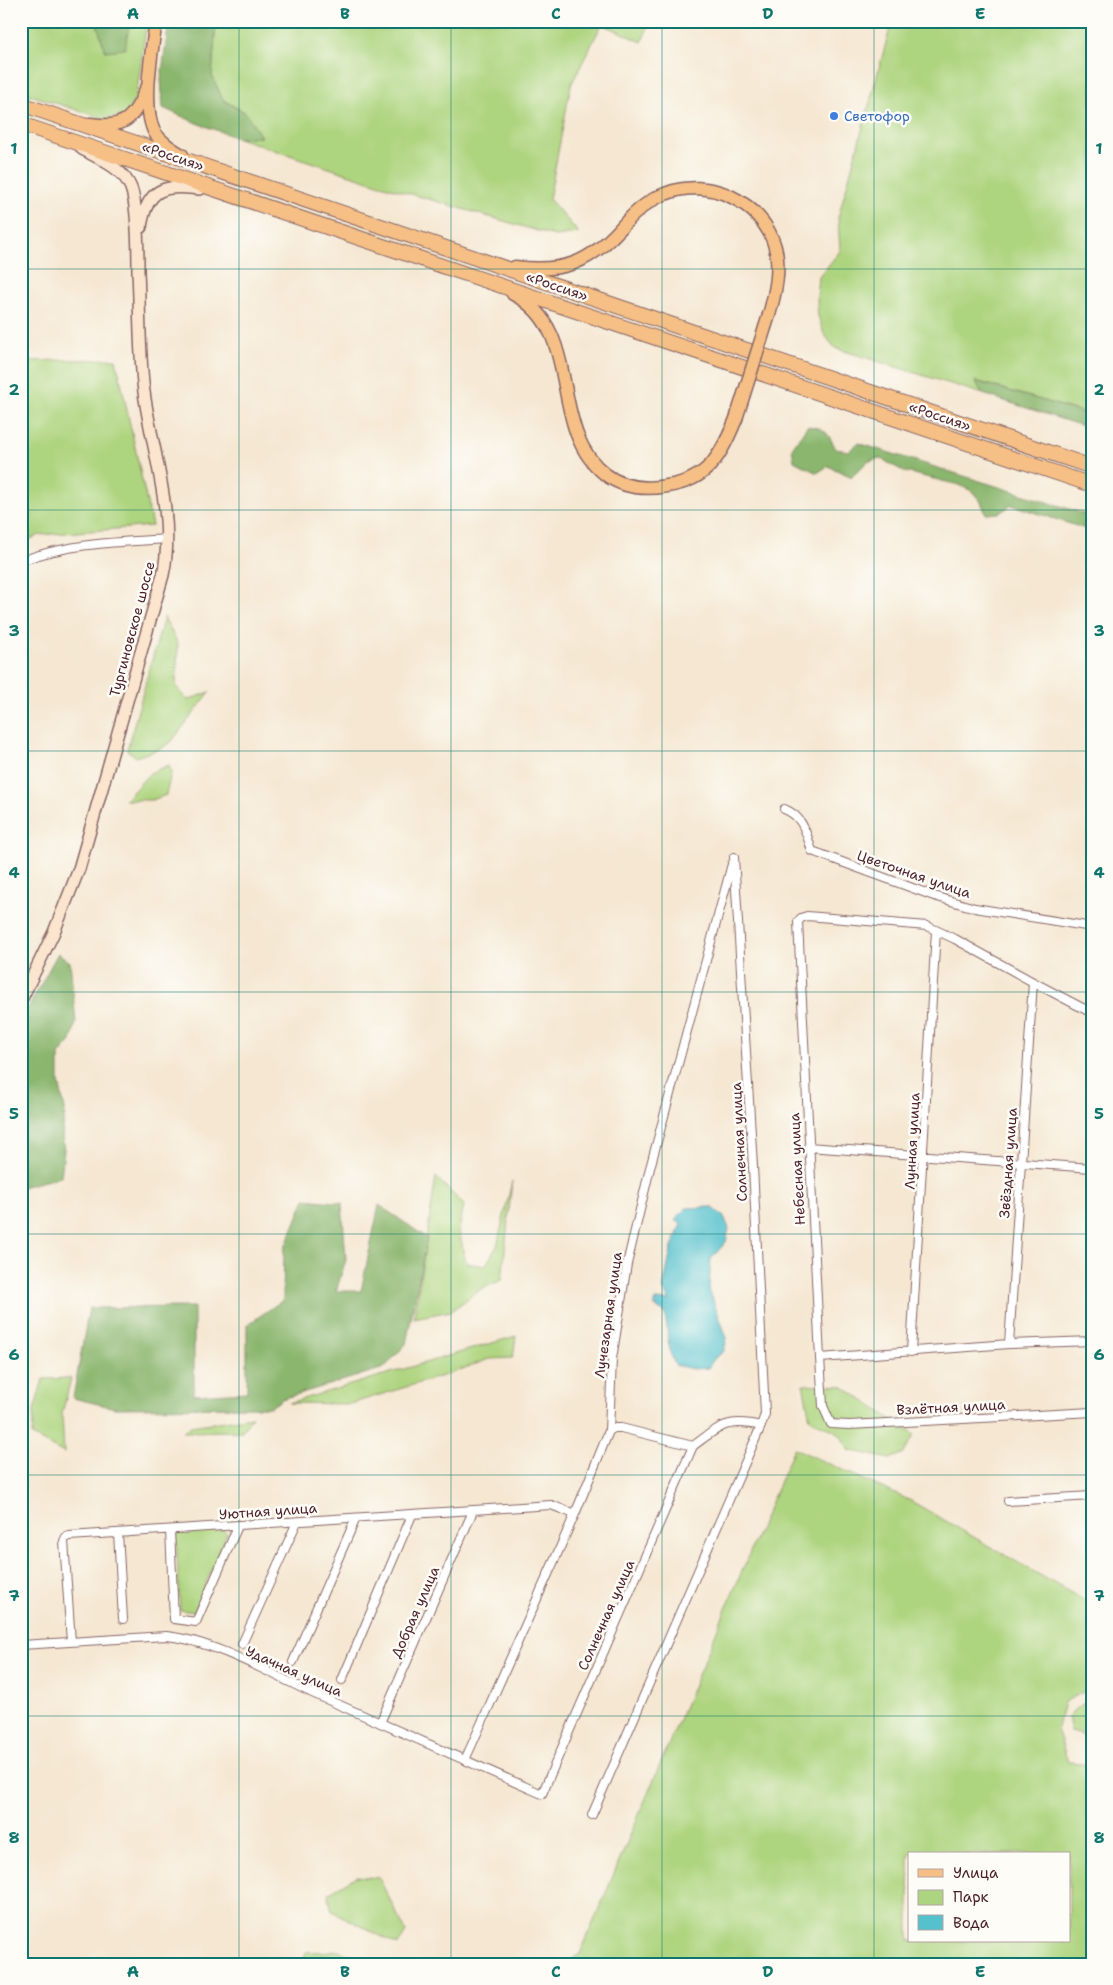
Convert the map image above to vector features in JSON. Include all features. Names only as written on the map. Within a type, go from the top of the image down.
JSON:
[{"type":"highway","name":"«Россия»","points":[[21,104],[1092,467]]},
{"type":"highway","name":"«Россия»","points":[[21,124],[1092,485]]},
{"type":"main road","points":[[156,21],[149,82],[150,115],[156,133],[168,147],[197,164]]},
{"type":"main road","points":[[70,121],[106,126],[122,122],[137,109],[149,82]]},
{"type":"main road","name":"Тургиновское шоссе","points":[[21,1000],[51,939],[79,869],[163,576],[167,539],[164,505],[144,391],[138,249],[133,194],[126,178],[113,166],[65,139]]},
{"type":"main road","name":"Тургиновское шоссе","points":[[138,249],[143,212],[149,200],[159,192],[177,186],[227,193]]},
{"type":"main road","points":[[491,282],[524,299],[547,326],[558,353],[572,422],[581,446],[596,467],[627,486],[646,488],[686,482],[708,468],[716,460],[723,450],[736,419],[774,296],[777,271],[775,248],[771,236],[760,218],[744,204],[729,196],[708,189],[688,188],[660,196],[630,218],[598,251],[565,267],[536,270],[495,265]]},
{"type":"street","points":[[21,561],[60,550],[97,543],[167,539]]},
{"type":"street","name":"Цветочная улица","points":[[784,809],[794,813],[803,826],[812,851],[934,896],[976,908],[1092,927]]},
{"type":"street","name":"Солнечная улица","points":[[592,1815],[761,1426],[764,1414],[745,1025],[734,857]]},
{"type":"street","name":"Лучезарная улица","points":[[465,1760],[575,1514],[608,1430],[612,1359],[626,1264],[652,1158],[734,857]]},
{"type":"street","name":"Небесная улица","points":[[824,1406],[808,1147],[798,922],[801,918],[807,916],[926,926],[936,931]]},
{"type":"street","points":[[936,931],[955,939],[1092,1013]]},
{"type":"street","name":"Лунная улица","points":[[911,1352],[936,931]]},
{"type":"street","name":"Звёздная улица","points":[[1009,1344],[1033,982]]},
{"type":"street","points":[[808,1147],[1092,1168]]},
{"type":"street","points":[[820,1358],[1009,1344],[1092,1341]]},
{"type":"street","name":"Взлётная улица","points":[[824,1406],[830,1424],[840,1426],[1092,1412]]},
{"type":"street","points":[[608,1430],[622,1428],[693,1446],[714,1430],[728,1423],[743,1422],[761,1426]]},
{"type":"street","name":"Солнечная улица","points":[[542,1794],[693,1446]]},
{"type":"street","points":[[1008,1501],[1092,1496]]},
{"type":"street","name":"Уютная улица","points":[[71,1642],[65,1539],[68,1536],[551,1505],[575,1514]]},
{"type":"street","name":"Добрая улица","points":[[380,1723],[473,1511]]},
{"type":"street","points":[[342,1680],[412,1515]]},
{"type":"street","points":[[293,1662],[356,1518]]},
{"type":"street","points":[[242,1644],[297,1522]]},
{"type":"street","points":[[170,1530],[174,1619],[196,1622],[238,1526]]},
{"type":"street","points":[[118,1533],[123,1620]]},
{"type":"street","name":"Удачная улица","points":[[21,1645],[166,1636],[190,1639],[542,1794]]},
{"type":"green space","points":[[21,21],[147,21],[136,97],[125,115],[105,119],[21,92]]},
{"type":"green space","points":[[96,21],[130,21],[125,49],[105,51]]},
{"type":"green space","points":[[169,21],[216,21],[212,76],[223,100],[246,113],[261,137],[238,138],[163,108],[161,79]]},
{"type":"green space","points":[[216,21],[650,21],[642,42],[602,24],[571,85],[549,199],[579,233],[555,236],[384,186],[238,138],[261,137],[246,113],[223,100],[212,76]]},
{"type":"green space","points":[[892,21],[1092,21],[1092,415],[976,381],[983,394],[835,348],[824,334],[818,316],[817,296],[819,277],[840,251],[838,218]]},
{"type":"green space","points":[[116,359],[152,526],[40,535],[21,543],[21,361]]},
{"type":"green space","points":[[975,381],[1092,415],[1092,429],[983,394]]},
{"type":"green space","points":[[807,426],[818,428],[825,432],[836,449],[849,451],[858,443],[1092,516],[1092,531],[1012,505],[999,513],[986,514],[981,502],[972,491],[959,485],[905,472],[879,458],[867,462],[852,477],[828,466],[817,473],[794,461],[792,448]]},
{"type":"green space","points":[[164,617],[178,644],[176,686],[187,700],[210,692],[172,741],[162,748],[136,757],[127,750]]},
{"type":"green space","points":[[169,765],[171,773],[166,795],[152,800],[125,800],[150,773]]},
{"type":"green space","points":[[58,953],[70,962],[76,1023],[71,1041],[59,1055],[59,1082],[65,1110],[61,1177],[21,1187],[21,1021]]},
{"type":"green space","points":[[436,1177],[464,1205],[459,1230],[466,1263],[485,1266],[497,1246],[512,1181],[502,1280],[481,1289],[451,1311],[414,1318]]},
{"type":"green space","points":[[305,1199],[342,1203],[346,1260],[336,1291],[361,1291],[379,1205],[427,1238],[406,1344],[384,1368],[282,1399],[271,1407],[115,1408],[73,1398],[89,1308],[194,1307],[194,1395],[247,1392],[247,1325],[283,1300],[284,1250]]},
{"type":"green space","points":[[516,1336],[513,1358],[489,1359],[449,1374],[350,1404],[289,1403]]},
{"type":"green space","points":[[71,1378],[62,1414],[64,1453],[32,1436],[34,1411],[43,1379]]},
{"type":"green space","points":[[803,1384],[842,1386],[915,1435],[904,1453],[890,1459],[849,1450],[839,1433],[810,1419]]},
{"type":"green space","points":[[252,1417],[242,1431],[183,1432],[191,1426]]},
{"type":"green space","points":[[794,1448],[911,1501],[1092,1605],[1092,1672],[1089,1689],[1064,1702],[1057,1729],[1068,1762],[1092,1764],[1092,1964],[563,1964],[580,1954]]},
{"type":"green space","points":[[224,1530],[227,1533],[194,1612],[180,1610],[176,1536],[181,1531]]},
{"type":"green space","points":[[1092,1699],[1092,1737],[1071,1731],[1068,1717],[1076,1708]]},
{"type":"green space","points":[[357,1876],[379,1878],[406,1932],[398,1945],[332,1911],[328,1893]]},
{"type":"green space","points":[[339,1951],[374,1964],[302,1964],[306,1952]]},
{"type":"water","points":[[712,1207],[723,1216],[729,1228],[726,1242],[711,1259],[709,1289],[727,1338],[724,1351],[714,1359],[708,1368],[693,1369],[675,1365],[669,1346],[665,1313],[654,1306],[655,1300],[670,1301],[663,1289],[671,1250],[681,1224],[675,1220],[686,1208]]},
{"type":"place","name":"Светофор","points":[[834,116]]}]
